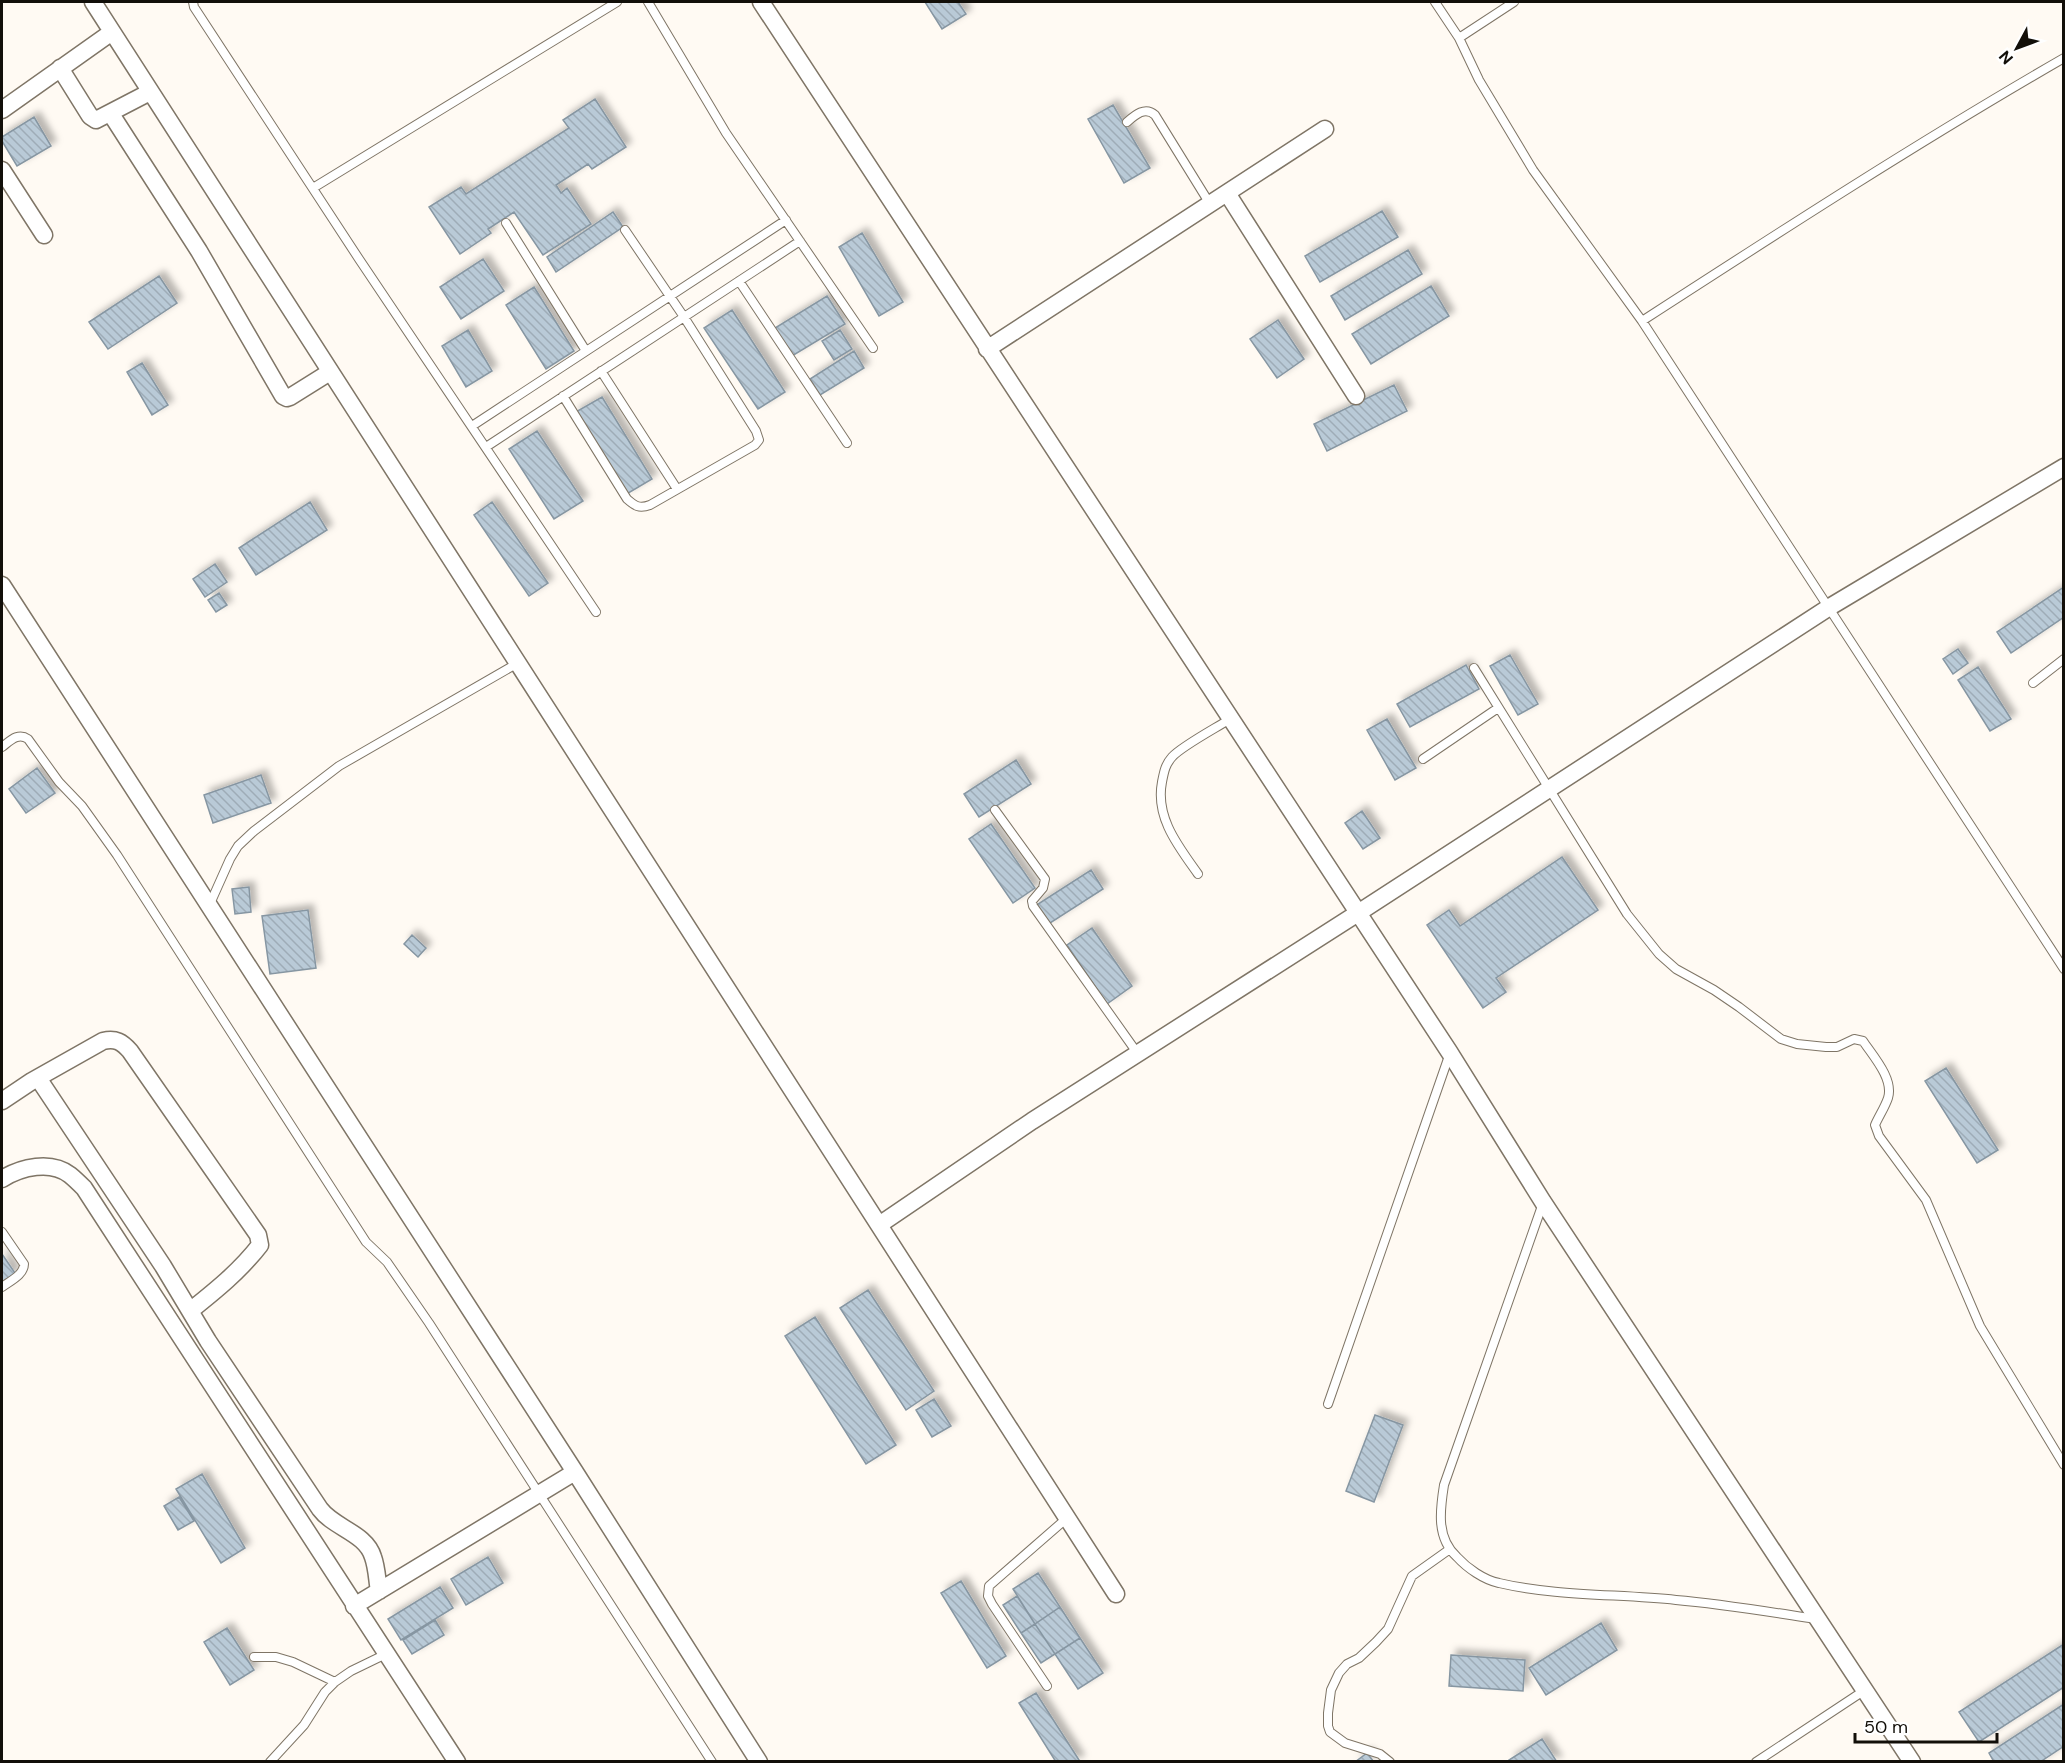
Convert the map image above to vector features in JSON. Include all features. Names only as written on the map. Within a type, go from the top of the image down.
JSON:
[{"type":"street","points":[[93,2],[1116,1594]]},
{"type":"street","points":[[761,2],[1450,1053],[1543,1202],[1912,1761]]},
{"type":"street","points":[[2,110],[112,32]]},
{"type":"street","points":[[60,69],[90,116],[96,120],[150,92]]},
{"type":"street","points":[[111,114],[199,251],[283,396],[290,397],[330,372]]},
{"type":"street","points":[[987,349],[1325,129]]},
{"type":"street","points":[[2,170],[44,235]]},
{"type":"street","points":[[1227,193],[1356,396]]},
{"type":"street","points":[[879,1225],[1032,1121],[1358,914],[1828,608],[2062,470]]},
{"type":"street","points":[[2,585],[759,1761]]},
{"type":"street","points":[[2,1101],[103,1041],[112,1039],[123,1043],[258,1235],[260,1245],[253,1255],[231,1278],[190,1311]]},
{"type":"street","points":[[38,1078],[327,1519],[356,1536],[370,1550],[379,1591]]},
{"type":"street","points":[[2,1179],[27,1168],[49,1166],[69,1173],[84,1188],[457,1761]]},
{"type":"street","points":[[354,1606],[575,1472]]},
{"type":"lane","points":[[193,2],[194,7],[313,188],[596,612]]},
{"type":"lane","points":[[313,188],[617,2]]},
{"type":"lane","points":[[648,2],[726,133],[873,348]]},
{"type":"lane","points":[[1435,2],[1459,38],[1479,80],[1533,170],[1642,321],[2064,969]]},
{"type":"lane","points":[[1459,38],[1514,2]]},
{"type":"lane","points":[[1642,321],[1807,214],[2064,58]]},
{"type":"lane","points":[[1126,122],[1138,113],[1151,111],[1210,204]]},
{"type":"lane","points":[[472,426],[786,220]]},
{"type":"lane","points":[[506,223],[586,351]]},
{"type":"lane","points":[[563,396],[627,499],[635,506],[650,505],[755,445],[759,440],[756,431],[684,317],[625,230]]},
{"type":"lane","points":[[486,447],[800,241]]},
{"type":"lane","points":[[738,281],[847,443]]},
{"type":"lane","points":[[602,371],[677,489]]},
{"type":"lane","points":[[2033,683],[2064,659]]},
{"type":"lane","points":[[209,907],[230,859],[238,846],[254,831],[339,766],[518,663]]},
{"type":"lane","points":[[1474,668],[1627,914],[1659,954],[1676,969],[1714,990],[1781,1039],[1797,1044],[1826,1047],[1838,1047],[1854,1039],[1863,1041],[1890,1088],[1888,1099],[1875,1125],[1879,1136],[1926,1200],[1980,1326],[2064,1465]]},
{"type":"lane","points":[[1423,759],[1498,708]]},
{"type":"lane","points":[[1198,874],[1178,846],[1163,815],[1160,794],[1165,767],[1174,755],[1230,719]]},
{"type":"lane","points":[[2,747],[18,735],[28,739],[59,782],[93,820],[366,1242],[387,1262],[417,1305],[712,1761]]},
{"type":"lane","points":[[995,810],[1045,879],[1043,888],[1032,901],[1033,906],[1138,1054]]},
{"type":"lane","points":[[1328,1404],[1450,1053]]},
{"type":"lane","points":[[1543,1202],[1444,1485],[1441,1504],[1441,1528],[1444,1542],[1473,1570],[1497,1583],[1541,1589],[1678,1600],[1818,1619]]},
{"type":"lane","points":[[2,1232],[24,1264],[24,1269],[2,1287]]},
{"type":"lane","points":[[1047,1686],[992,1604],[987,1590],[988,1586],[1067,1518]]},
{"type":"lane","points":[[1390,1761],[1380,1754],[1345,1743],[1330,1732],[1328,1713],[1331,1690],[1339,1673],[1347,1664],[1359,1658],[1388,1629],[1412,1576],[1450,1549]]},
{"type":"lane","points":[[270,1761],[304,1725],[334,1682],[386,1654]]},
{"type":"lane","points":[[254,1658],[276,1657],[334,1682]]},
{"type":"lane","points":[[1756,1761],[1865,1690]]},
{"type":"building","points":[[925,2],[958,2],[966,14],[942,29]]},
{"type":"building","points":[[595,99],[626,147],[592,169],[588,164],[556,185],[561,193],[567,188],[591,224],[543,255],[514,212],[488,229],[491,233],[460,254],[429,207],[461,187],[466,194],[569,128],[563,120]]},
{"type":"building","points":[[1113,105],[1150,168],[1124,183],[1088,119]]},
{"type":"building","points":[[34,117],[51,146],[17,166],[2,141],[2,137]]},
{"type":"building","points":[[1382,211],[1398,237],[1320,282],[1305,256]]},
{"type":"building","points":[[613,212],[623,227],[556,272],[547,257]]},
{"type":"building","points":[[862,233],[903,302],[879,316],[839,247]]},
{"type":"building","points":[[1408,250],[1422,274],[1345,320],[1331,296]]},
{"type":"building","points":[[483,259],[504,291],[461,319],[440,287]]},
{"type":"building","points":[[159,276],[177,303],[108,349],[89,322]]},
{"type":"building","points":[[1431,286],[1449,316],[1371,364],[1352,334]]},
{"type":"building","points":[[534,287],[574,351],[546,369],[506,305]]},
{"type":"building","points":[[827,296],[845,324],[792,356],[775,328]]},
{"type":"building","points":[[732,310],[785,392],[758,409],[704,328]]},
{"type":"building","points":[[1278,320],[1304,359],[1277,378],[1250,339]]},
{"type":"building","points":[[468,330],[492,371],[466,387],[442,346]]},
{"type":"building","points":[[840,330],[852,349],[834,360],[822,341]]},
{"type":"building","points":[[854,351],[864,368],[820,395],[810,379]]},
{"type":"building","points":[[142,363],[168,405],[152,415],[127,372]]},
{"type":"building","points":[[1394,385],[1407,411],[1327,451],[1314,424]]},
{"type":"building","points":[[602,397],[652,479],[625,495],[574,413]]},
{"type":"building","points":[[537,431],[583,501],[554,519],[509,449]]},
{"type":"building","points":[[310,502],[327,530],[256,575],[239,548]]},
{"type":"building","points":[[492,502],[548,583],[529,596],[474,515]]},
{"type":"building","points":[[215,564],[227,582],[205,597],[193,579]]},
{"type":"building","points":[[2064,587],[2064,617],[2011,653],[1997,632]]},
{"type":"building","points":[[219,593],[227,605],[216,612],[208,600]]},
{"type":"building","points":[[1958,649],[1968,663],[1953,674],[1943,659]]},
{"type":"building","points":[[1510,655],[1538,704],[1518,715],[1490,666]]},
{"type":"building","points":[[1466,665],[1479,689],[1410,727],[1397,704]]},
{"type":"building","points":[[1978,667],[2011,719],[1990,731],[1958,680]]},
{"type":"building","points":[[1387,719],[1416,768],[1395,780],[1367,730]]},
{"type":"building","points":[[1016,760],[1031,784],[979,817],[964,794]]},
{"type":"building","points":[[37,768],[55,793],[26,813],[9,789]]},
{"type":"building","points":[[261,775],[271,803],[213,823],[204,795]]},
{"type":"building","points":[[1362,811],[1380,838],[1363,849],[1345,823]]},
{"type":"building","points":[[991,824],[1035,888],[1013,903],[969,839]]},
{"type":"building","points":[[1562,857],[1598,910],[1496,978],[1506,992],[1483,1008],[1427,925],[1449,910],[1460,926]]},
{"type":"building","points":[[1091,870],[1103,889],[1047,925],[1035,906]]},
{"type":"building","points":[[249,887],[251,912],[235,914],[232,889]]},
{"type":"building","points":[[308,910],[316,968],[270,974],[262,916]]},
{"type":"building","points":[[1092,928],[1132,986],[1107,1004],[1067,945]]},
{"type":"building","points":[[412,935],[426,948],[418,957],[404,944]]},
{"type":"building","points":[[1946,1068],[1998,1150],[1977,1163],[1925,1081]]},
{"type":"building","points":[[2,1254],[15,1273],[2,1282]]},
{"type":"building","points":[[868,1290],[934,1391],[906,1410],[840,1308]]},
{"type":"building","points":[[815,1317],[896,1445],[866,1464],[785,1336]]},
{"type":"building","points":[[934,1399],[951,1426],[932,1437],[916,1410]]},
{"type":"building","points":[[1375,1415],[1403,1425],[1374,1502],[1346,1491]]},
{"type":"building","points":[[202,1474],[245,1548],[221,1563],[176,1489]]},
{"type":"building","points":[[179,1497],[194,1521],[178,1530],[164,1506]]},
{"type":"building","points":[[488,1557],[503,1583],[466,1605],[451,1579]]},
{"type":"building","points":[[1038,1573],[1060,1607],[1035,1624],[1013,1589]]},
{"type":"building","points":[[961,1581],[1006,1656],[987,1668],[941,1593]]},
{"type":"building","points":[[440,1587],[453,1608],[401,1640],[388,1619]]},
{"type":"building","points":[[1017,1596],[1035,1624],[1021,1633],[1003,1605]]},
{"type":"building","points":[[1060,1607],[1080,1638],[1055,1654],[1035,1624]]},
{"type":"building","points":[[435,1620],[444,1635],[412,1654],[403,1640]]},
{"type":"building","points":[[1601,1623],[1617,1650],[1546,1695],[1529,1668]]},
{"type":"building","points":[[1035,1624],[1055,1654],[1041,1663],[1021,1633]]},
{"type":"building","points":[[227,1628],[254,1670],[230,1685],[204,1642]]},
{"type":"building","points":[[1080,1638],[1103,1673],[1078,1689],[1055,1654]]},
{"type":"building","points":[[2064,1644],[2064,1687],[1979,1742],[1959,1712]]},
{"type":"building","points":[[1451,1655],[1525,1660],[1523,1691],[1449,1686]]},
{"type":"building","points":[[1036,1693],[1079,1760],[1077,1762],[1056,1762],[1019,1703]]},
{"type":"building","points":[[2064,1704],[2064,1746],[2040,1762],[1994,1762],[1989,1753]]},
{"type":"building","points":[[1542,1739],[1557,1762],[1510,1762],[1509,1760]]},
{"type":"building","points":[[1367,1753],[1374,1762],[1355,1762]]}]
